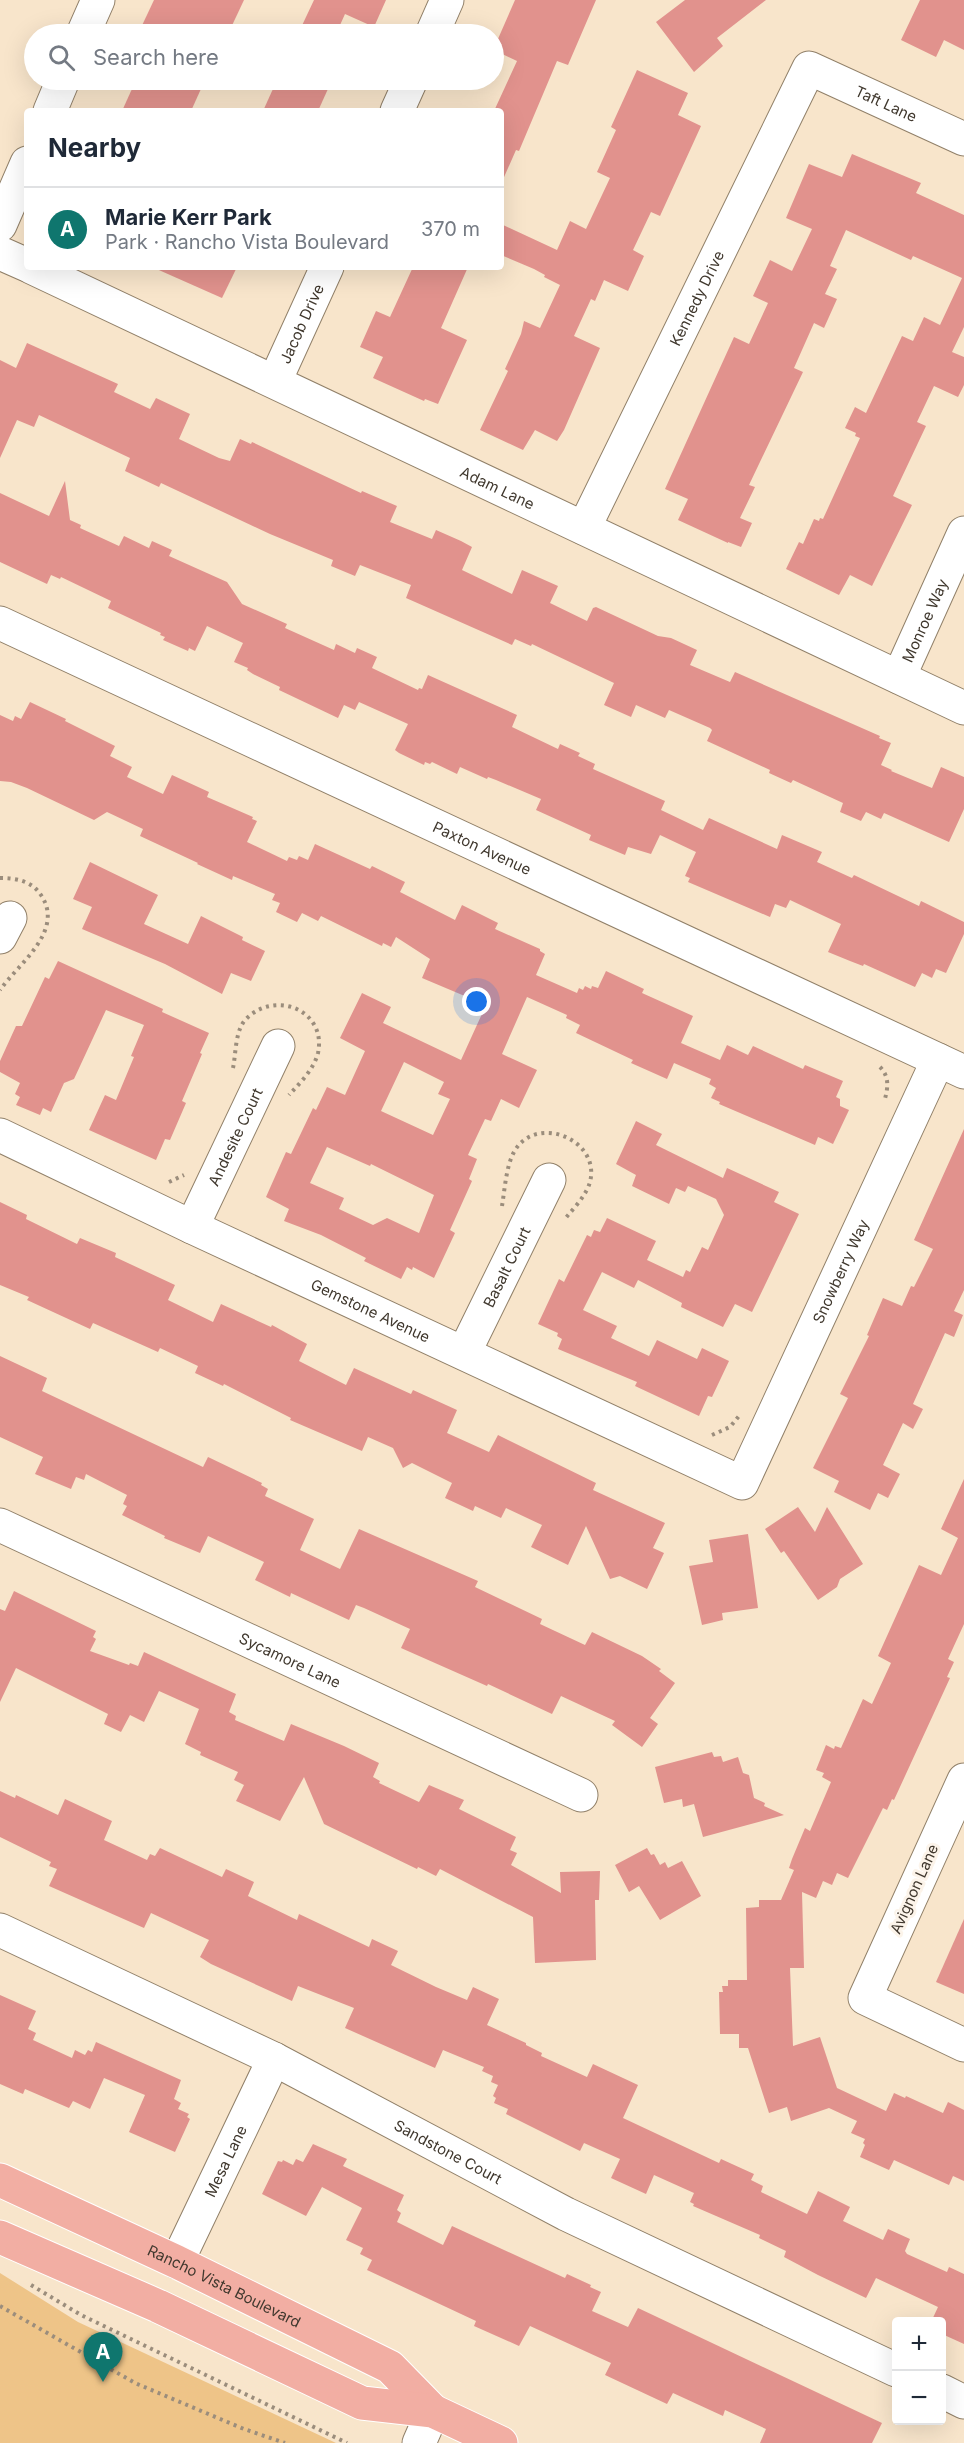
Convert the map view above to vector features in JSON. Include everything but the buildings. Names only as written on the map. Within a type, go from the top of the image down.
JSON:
[{"type":"main road","name":"Rancho Vista Boulevard","points":[[0,2180],[177,2262],[390,2367],[433,2411]]},
{"type":"main road","points":[[0,2205],[120,2259],[156,2266],[177,2262]]},
{"type":"main road","name":"Rancho Vista Boulevard","points":[[0,2237],[158,2307],[362,2403],[433,2411],[501,2443]]},
{"type":"street","points":[[87,24],[98,0]]},
{"type":"street","points":[[436,24],[447,0]]},
{"type":"street","name":"Taft Lane","points":[[809,68],[964,139]]},
{"type":"street","name":"Kennedy Drive","points":[[584,528],[809,68]]},
{"type":"street","points":[[51,108],[59,90]]},
{"type":"street","points":[[398,108],[406,90]]},
{"type":"street","points":[[0,225],[24,170]]},
{"type":"street","name":"Adam Lane","points":[[0,253],[24,264]]},
{"type":"street","name":"Adam Lane","points":[[38,270],[964,708]]},
{"type":"street","name":"Jacob Drive","points":[[275,381],[326,270]]},
{"type":"street","name":"Monroe Way","points":[[899,677],[964,533]]},
{"type":"street","name":"Paxton Avenue","points":[[0,623],[951,1066]]},
{"type":"street","name":"Andesite Court","points":[[192,1227],[278,1046]]},
{"type":"street","name":"Snowberry Way","points":[[742,1483],[951,1066]]},
{"type":"street","name":"Gemstone Avenue","points":[[0,1135],[742,1483]]},
{"type":"street","name":"Basalt Court","points":[[464,1353],[549,1180]]},
{"type":"street","name":"Sycamore Lane","points":[[0,1525],[580,1795]]},
{"type":"street","name":"Avignon Lane","points":[[964,1780],[865,1998],[964,2045]]},
{"type":"street","name":"Sandstone Court","points":[[0,1930],[274,2059],[566,2214],[892,2368]]},
{"type":"street","name":"Mesa Lane","points":[[177,2262],[274,2059]]},
{"type":"street","points":[[946,2393],[964,2402]]},
{"type":"street","points":[[420,2443],[433,2411]]},
{"type":"path","points":[[231,1075],[239,1034],[245,1020],[268,1005],[278,1003],[298,1010],[306,1015],[316,1029],[319,1050],[309,1073],[282,1103]]},
{"type":"path","points":[[872,1063],[883,1069],[887,1076],[888,1087],[880,1112]]},
{"type":"path","points":[[501,1211],[514,1150],[537,1133],[550,1131],[568,1137],[583,1147],[589,1164],[590,1181],[580,1201],[561,1224]]},
{"type":"path","points":[[163,1182],[173,1182],[183,1176],[188,1168]]},
{"type":"path","points":[[709,1436],[730,1426],[741,1413]]},
{"type":"path","points":[[30,2284],[81,2315],[347,2443]]},
{"type":"path","points":[[0,2306],[135,2383],[234,2425],[285,2443]]},
{"type":"shaded area","points":[[0,2273],[78,2322],[336,2443],[0,2443]]},
{"type":"place","name":"Marie Kerr Park","points":[[103,2382]]}]
